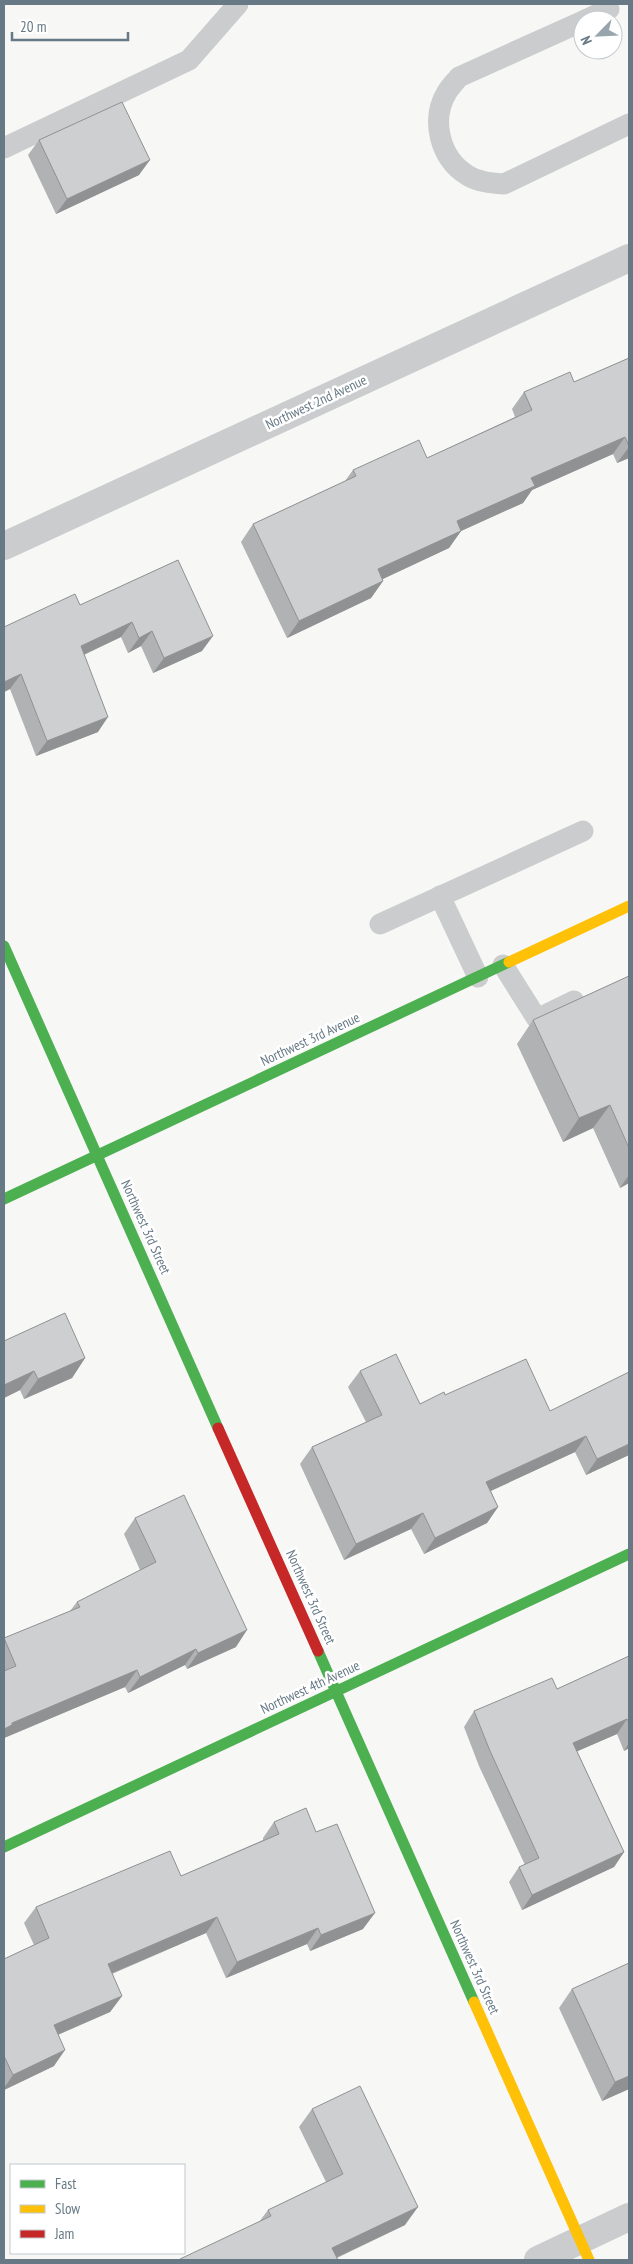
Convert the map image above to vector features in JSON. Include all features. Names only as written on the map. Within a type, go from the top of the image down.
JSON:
[{"type":"street","name":"Northwest 2nd Avenue","points":[[4,546],[629,258]]},
{"type":"street","name":"Northwest 3rd Avenue","points":[[4,1199],[629,906]]},
{"type":"street","name":"Northwest 3rd Street","points":[[4,946],[585,2250]]},
{"type":"street","name":"Northwest 4th Avenue","points":[[4,1847],[629,1554]]},
{"type":"street","points":[[538,2260],[585,2250],[629,2217]]},
{"type":"lane","points":[[4,148],[189,60],[238,4]]},
{"type":"lane","points":[[573,26],[459,77],[447,92],[440,110],[438,129],[443,147],[453,164],[467,175],[485,183],[504,184],[629,124]]},
{"type":"lane","points":[[380,924],[583,830]]},
{"type":"lane","points":[[440,896],[478,977]]},
{"type":"lane","points":[[503,965],[536,1019],[596,992]]},
{"type":"building","points":[[122,102],[150,160],[67,199],[39,140]]},
{"type":"building","points":[[629,358],[629,446],[625,437],[531,478],[535,486],[457,521],[461,531],[378,569],[383,581],[299,621],[253,524],[356,476],[353,470],[419,440],[427,458],[532,410],[524,392],[570,372],[574,382]]},
{"type":"building","points":[[178,560],[213,636],[164,658],[152,631],[139,638],[132,622],[81,646],[108,717],[47,741],[21,674],[4,682],[4,627],[75,594],[80,605]]},
{"type":"building","points":[[629,976],[629,1148],[610,1105],[579,1118],[533,1020]]},
{"type":"building","points":[[65,1313],[85,1358],[38,1379],[34,1371],[4,1385],[4,1341]]},
{"type":"building","points":[[396,1354],[420,1404],[444,1392],[445,1395],[526,1359],[550,1411],[629,1372],[629,1444],[597,1459],[586,1436],[486,1482],[498,1507],[435,1538],[423,1513],[356,1544],[312,1447],[382,1415],[360,1371]]},
{"type":"building","points":[[184,1495],[247,1630],[198,1653],[196,1649],[140,1677],[137,1670],[12,1723],[12,1725],[4,1729],[4,1671],[16,1666],[4,1638],[80,1607],[77,1602],[156,1562],[135,1518]]},
{"type":"building","points":[[629,1656],[629,1723],[627,1719],[573,1743],[624,1852],[532,1895],[519,1867],[539,1858],[490,1751],[474,1711],[552,1678],[557,1689]]},
{"type":"building","points":[[306,1808],[316,1832],[337,1824],[375,1913],[321,1935],[318,1928],[237,1962],[217,1917],[108,1964],[122,1996],[54,2025],[65,2050],[13,2075],[4,2056],[4,1959],[49,1938],[36,1907],[170,1851],[181,1876],[279,1834],[274,1822]]},
{"type":"building","points":[[629,1963],[629,2076],[615,2082],[572,1989]]},
{"type":"building","points":[[360,2086],[418,2207],[332,2248],[338,2260],[180,2259],[271,2216],[268,2210],[343,2174],[312,2109]]},
{"type":"traffic: fast","points":[[4,946],[218,1428]]},
{"type":"traffic: fast","points":[[4,1199],[509,962]]},
{"type":"traffic: fast","points":[[4,1847],[629,1554]]},
{"type":"traffic: fast","points":[[318,1651],[474,2002]]},
{"type":"traffic: slow","points":[[509,962],[629,906]]},
{"type":"traffic: slow","points":[[474,2002],[589,2260]]},
{"type":"traffic: jam","points":[[218,1428],[318,1651]]}]
